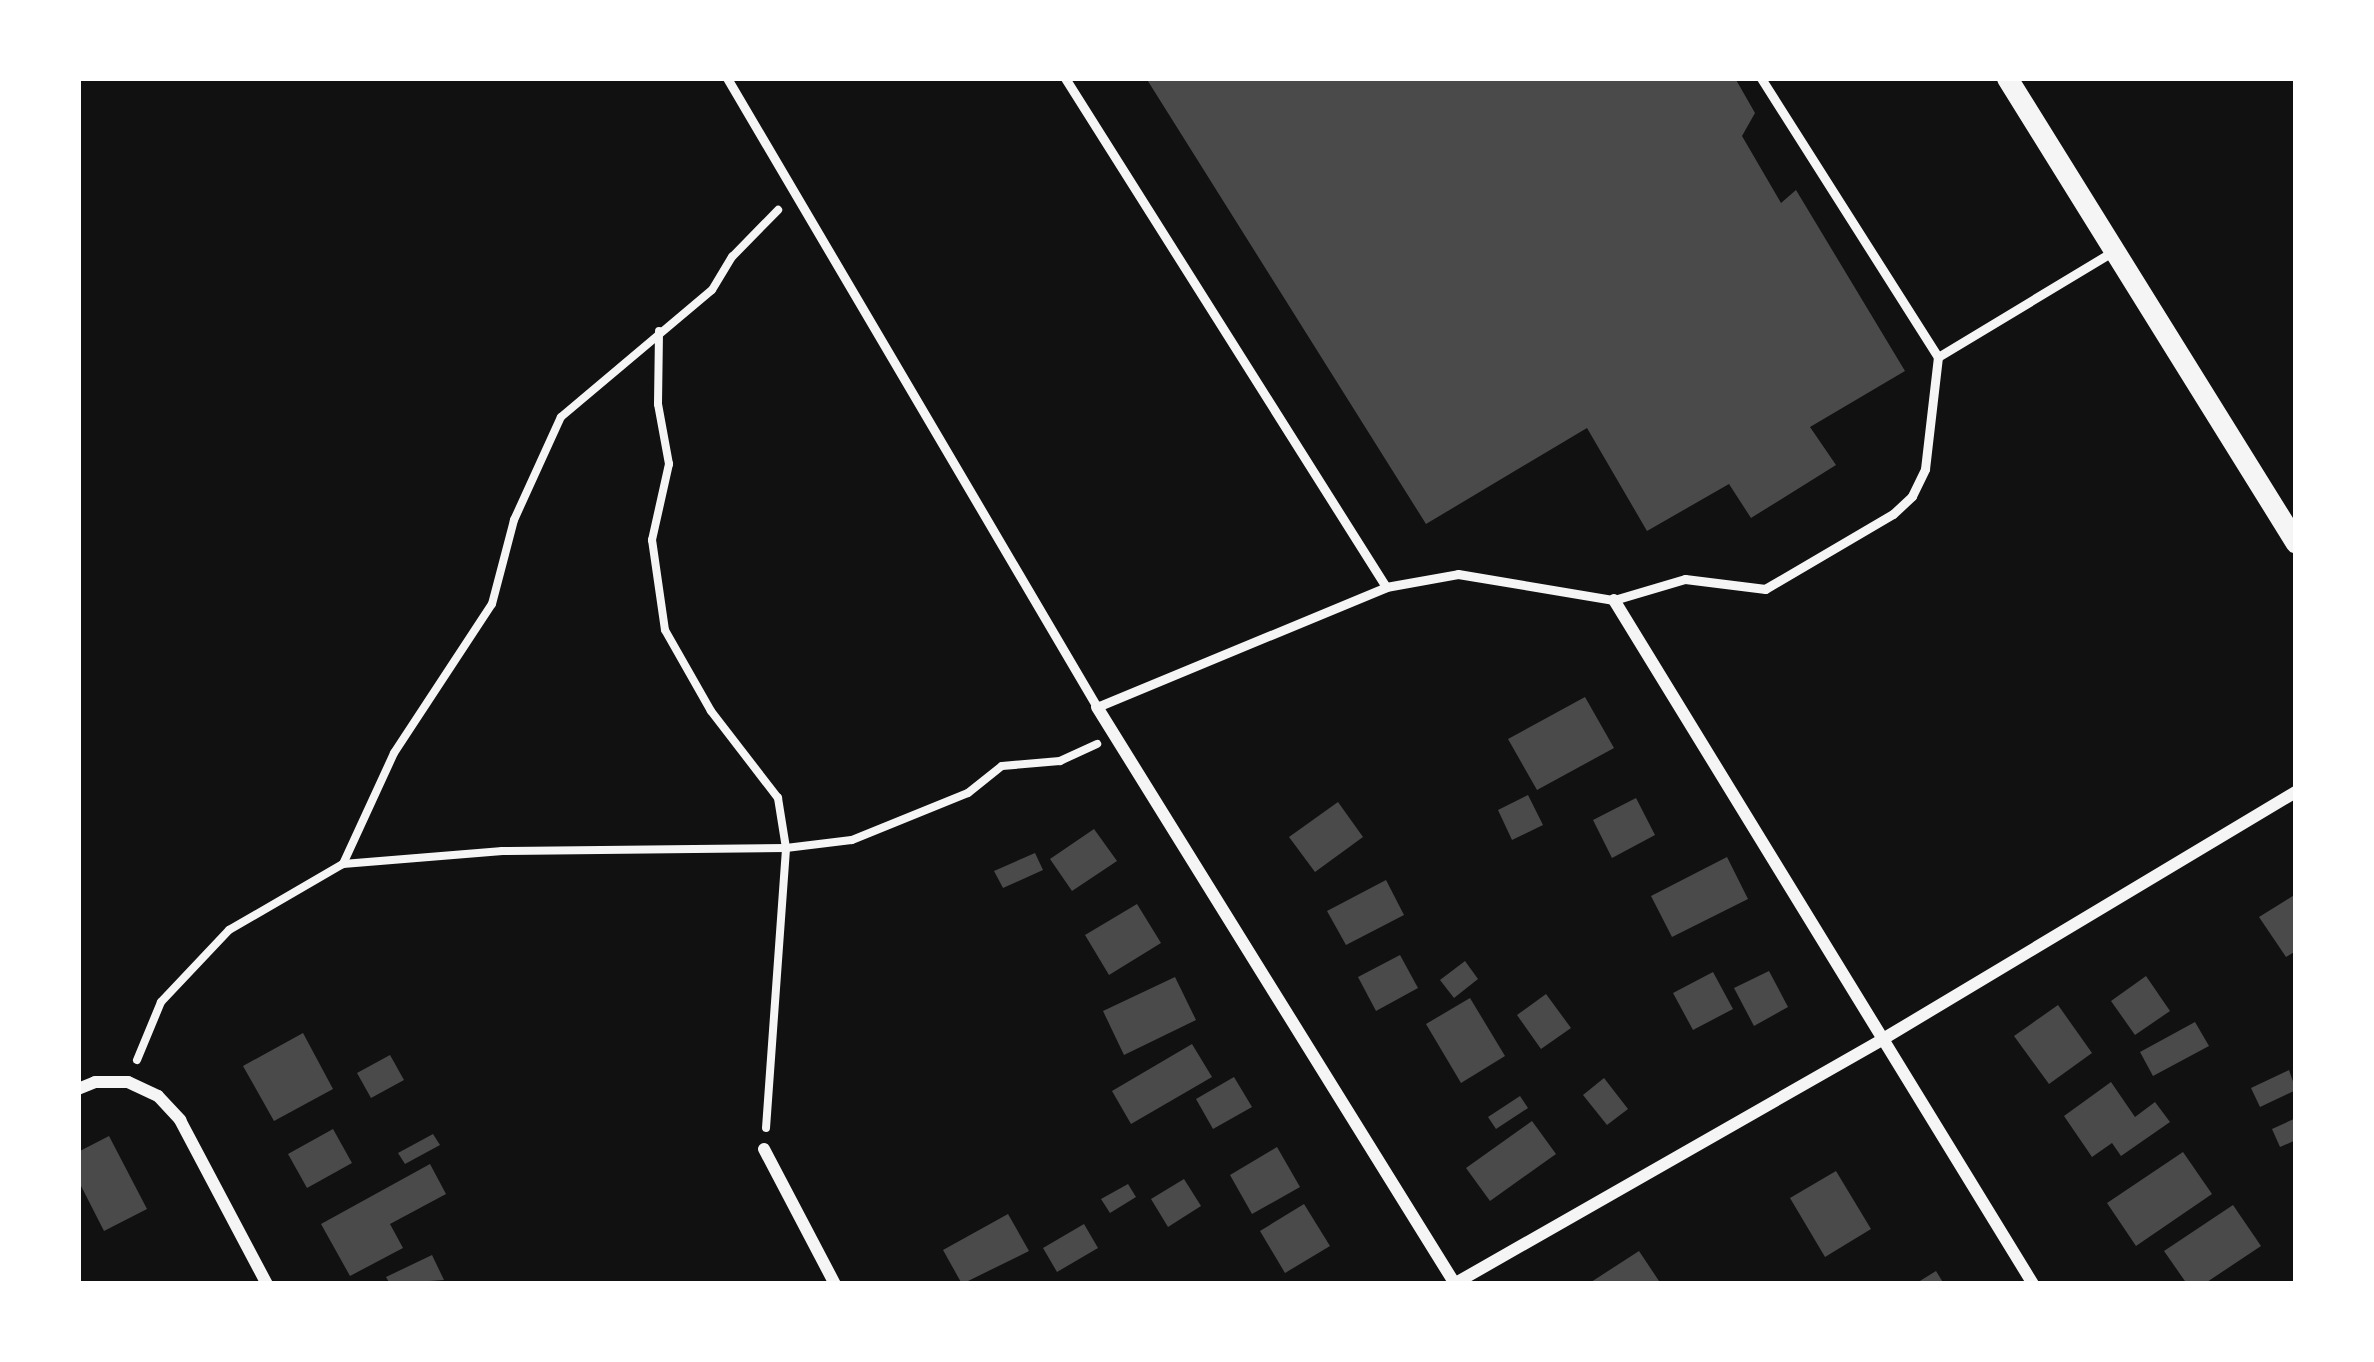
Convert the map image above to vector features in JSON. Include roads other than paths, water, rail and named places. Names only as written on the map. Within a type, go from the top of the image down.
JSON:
[{"type":"street","points":[[2007,78],[2296,543]]},
{"type":"street","points":[[1613,600],[2033,1284]]},
{"type":"street","points":[[1097,707],[1455,1284],[1883,1039],[2296,792]]},
{"type":"street","points":[[78,1089],[95,1082],[128,1082],[158,1096],[180,1120],[267,1284]]},
{"type":"street","points":[[764,1149],[835,1284]]},
{"type":"lane","points":[[727,78],[1097,707],[1386,587],[1458,574],[1613,600],[1685,579],[1765,589],[1893,514],[1912,496],[1925,469],[1939,357],[1761,78]]},
{"type":"lane","points":[[1065,78],[1386,587]]},
{"type":"lane","points":[[1939,357],[2115,251]]}]
